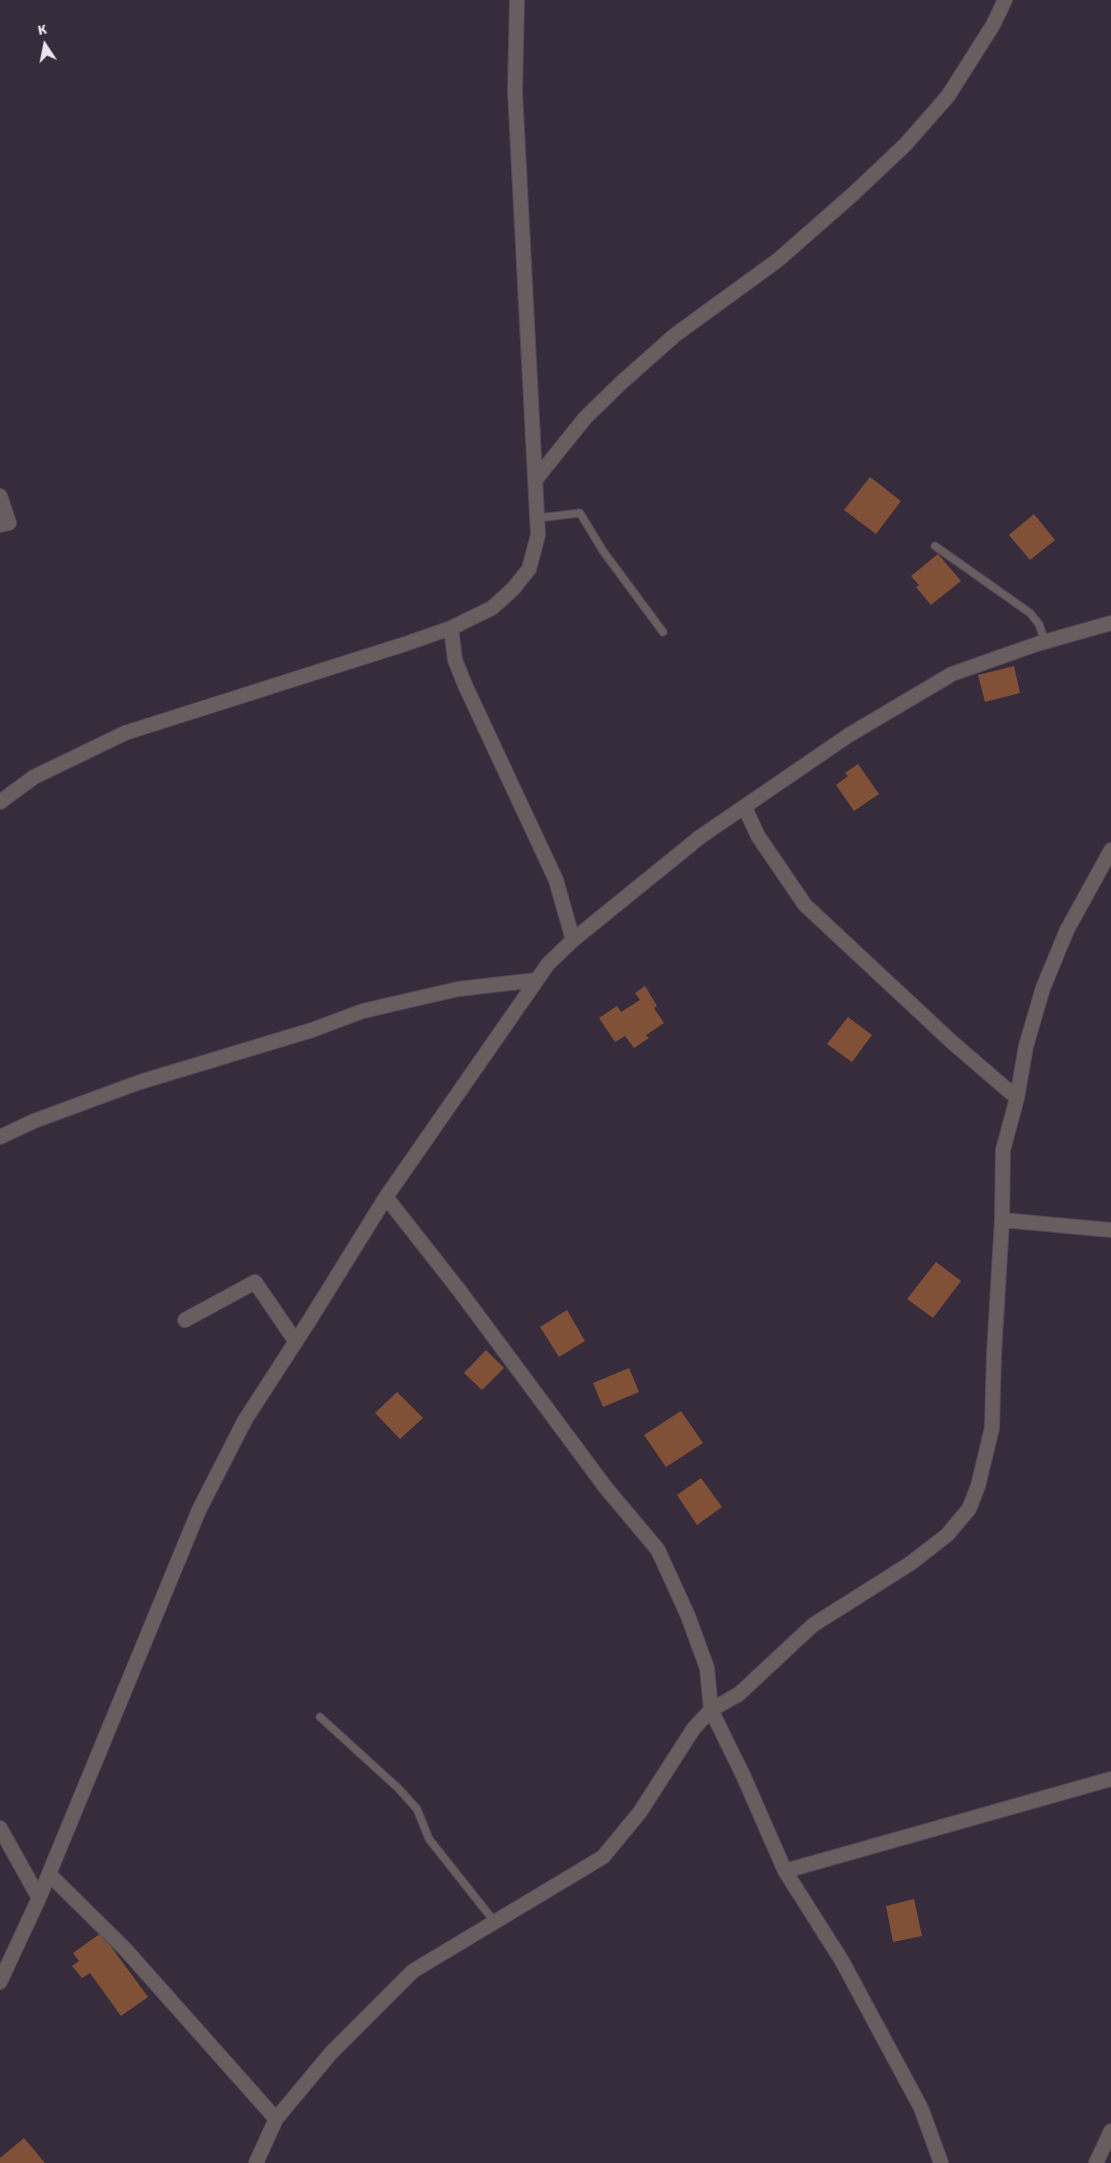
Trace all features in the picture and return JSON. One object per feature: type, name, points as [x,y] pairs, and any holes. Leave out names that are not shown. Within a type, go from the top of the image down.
[{"type":"street","points":[[0,802],[34,777],[125,734],[451,628],[492,608],[513,589],[529,569],[538,534],[538,518],[522,254],[515,91],[518,0]]},
{"type":"street","points":[[536,479],[586,418],[622,382],[675,335],[778,260],[905,145],[948,96],[992,25],[1005,0]]},
{"type":"street","points":[[0,496],[9,523],[0,526]]},
{"type":"street","points":[[0,1982],[39,1898],[198,1510],[246,1420],[386,1197],[548,964],[573,940],[700,837],[849,735],[952,674],[1045,642],[1111,623]]},
{"type":"street","points":[[451,628],[455,660],[556,880],[573,940]]},
{"type":"street","points":[[745,808],[758,836],[805,905],[953,1043],[1017,1098]]},
{"type":"street","points":[[256,2163],[276,2119],[331,2052],[414,1971],[603,1857],[640,1812],[694,1728],[711,1710],[740,1694],[813,1625],[910,1563],[947,1535],[969,1509],[978,1486],[992,1428],[994,1354],[1002,1220],[1003,1150],[1017,1098],[1026,1046],[1043,988],[1067,930],[1111,850]]},
{"type":"street","points":[[0,1137],[34,1121],[140,1082],[312,1030],[362,1010],[458,989],[536,980]]},
{"type":"street","points":[[386,1197],[464,1297],[606,1488],[658,1550],[688,1616],[707,1668],[711,1710],[743,1775],[786,1871],[842,1961],[921,2108],[940,2163]]},
{"type":"street","points":[[1002,1220],[1111,1230]]},
{"type":"street","points":[[185,1320],[256,1282],[296,1342]]},
{"type":"street","points":[[786,1871],[1111,1779]]},
{"type":"street","points":[[0,1828],[39,1898]]},
{"type":"street","points":[[49,1874],[125,1949],[276,2119]]},
{"type":"street","points":[[1096,2163],[1111,2131]]},
{"type":"lane","points":[[538,518],[580,513],[602,551],[663,632]]},
{"type":"lane","points":[[936,546],[1036,618],[1045,642]]},
{"type":"lane","points":[[320,1717],[398,1788],[416,1809],[429,1839],[494,1921]]},
{"type":"building","points":[[870,477],[901,501],[876,534],[844,510]]},
{"type":"building","points":[[1034,514],[1055,540],[1030,560],[1009,535]]},
{"type":"building","points":[[938,554],[961,581],[931,605],[916,587],[919,585],[911,576]]},
{"type":"building","points":[[1014,666],[1020,693],[985,702],[978,675]]},
{"type":"building","points":[[858,764],[879,794],[854,811],[836,785],[848,776],[845,773]]},
{"type":"building","points":[[645,986],[657,1006],[654,1008],[664,1023],[646,1035],[649,1038],[634,1048],[625,1036],[615,1042],[599,1018],[617,1006],[621,1012],[640,1000],[635,993]]},
{"type":"building","points":[[848,1017],[872,1035],[852,1062],[827,1044]]},
{"type":"building","points":[[936,1262],[961,1281],[933,1318],[907,1299]]},
{"type":"building","points":[[567,1310],[585,1341],[559,1357],[540,1327]]},
{"type":"building","points":[[486,1350],[504,1368],[482,1390],[464,1373]]},
{"type":"building","points":[[629,1368],[639,1392],[603,1407],[593,1383]]},
{"type":"building","points":[[397,1392],[423,1418],[400,1439],[375,1413]]},
{"type":"building","points":[[681,1411],[703,1443],[666,1467],[644,1435]]},
{"type":"building","points":[[701,1478],[722,1507],[697,1525],[677,1495]]},
{"type":"building","points":[[914,1899],[922,1936],[893,1942],[886,1906]]},
{"type":"building","points":[[101,1933],[148,1997],[121,2016],[90,1973],[82,1978],[72,1966],[79,1961],[73,1953]]},
{"type":"building","points":[[24,2138],[45,2163],[0,2163],[0,2158]]}]
